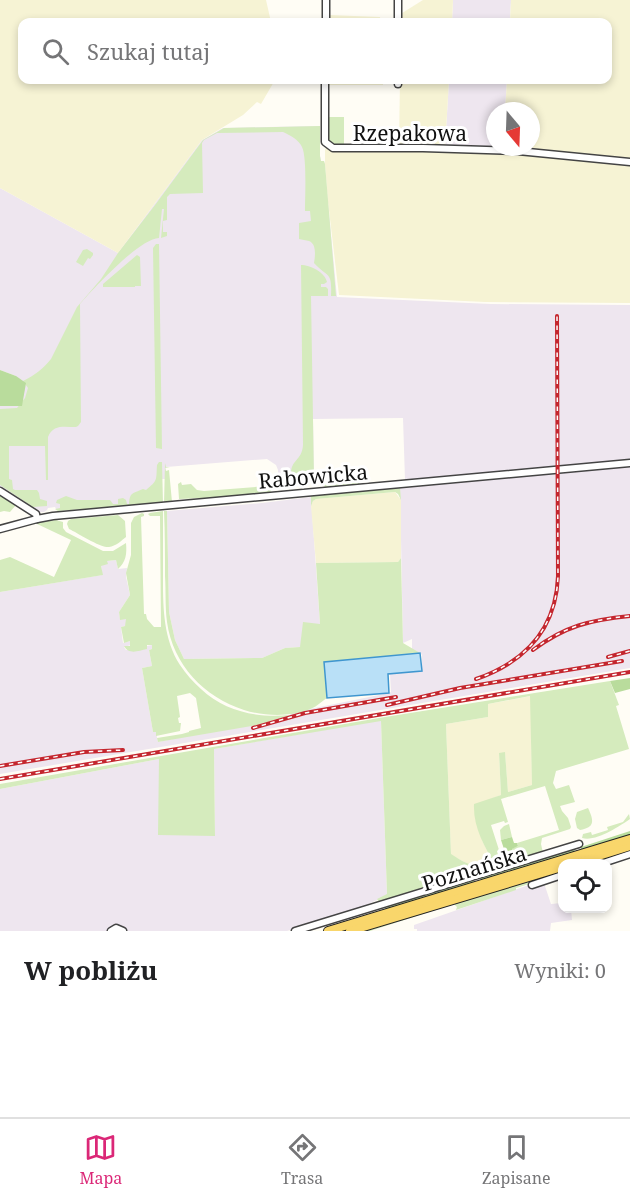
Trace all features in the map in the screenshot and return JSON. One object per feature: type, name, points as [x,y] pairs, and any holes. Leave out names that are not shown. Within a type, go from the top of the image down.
[{"type":"main road","name":"Poznańska","points":[[585,859],[629,841]]},
{"type":"main road","name":"Poznańska","points":[[328,931],[629,841]]},
{"type":"main road","name":"Poznańska","points":[[350,931],[558,868]]},
{"type":"street","points":[[326,0],[326,18]]},
{"type":"street","points":[[398,0],[398,18]]},
{"type":"street","name":"Rzepakowa","points":[[325,84],[325,142],[333,148],[519,151],[630,162]]},
{"type":"street","name":"Rabowicka","points":[[0,529],[53,516],[630,464]]},
{"type":"street","points":[[0,491],[36,514],[37,519]]},
{"type":"street","points":[[295,931],[579,844]]},
{"type":"street","points":[[612,860],[630,854]]},
{"type":"street","points":[[532,885],[558,876]]},
{"type":"street","points":[[111,931],[116,928],[123,931]]},
{"type":"shaded area","points":[[0,0],[266,0],[270,18],[18,18],[18,84],[273,84],[261,104],[257,102],[243,115],[202,140],[118,253],[0,188]]},
{"type":"shaded area","points":[[423,0],[453,0],[452,18],[399,18],[399,15]]},
{"type":"shaded area","points":[[453,0],[511,0],[510,18],[452,18]]},
{"type":"shaded area","points":[[511,0],[630,0],[630,160],[540,152],[540,102],[506,102],[507,84],[612,84],[612,18],[510,18]]},
{"type":"shaded area","points":[[329,15],[380,18],[329,18]]},
{"type":"shaded area","points":[[327,84],[383,84],[383,85]]},
{"type":"shaded area","points":[[400,84],[449,84],[445,147],[399,146]]},
{"type":"shaded area","points":[[449,84],[507,84],[506,102],[486,102],[486,148],[445,147]]},
{"type":"shaded area","points":[[320,126],[320,156],[321,161],[324,161],[337,297],[491,304],[630,305],[630,459],[558,468],[406,481],[403,418],[313,419],[314,480],[278,480],[276,465],[267,459],[166,467],[165,479],[161,479],[160,503],[56,509],[55,507],[48,508],[44,512],[40,512],[0,489],[0,400],[16,376],[0,370],[0,188],[118,253],[202,140],[223,128]]},
{"type":"shaded area","points":[[326,147],[486,151],[486,156],[540,154],[630,163],[630,303],[485,302],[339,295],[328,202]]},
{"type":"shaded area","points":[[630,467],[630,668],[0,774],[0,592],[102,575],[101,565],[107,561],[116,560],[118,569],[127,568],[126,577],[130,595],[119,612],[120,619],[126,618],[127,622],[121,627],[123,643],[130,641],[131,645],[124,647],[126,650],[152,645],[152,649],[149,650],[152,666],[142,668],[153,732],[156,732],[158,742],[389,693],[391,692],[390,674],[422,671],[422,655],[420,652],[412,652],[412,639],[403,643],[400,487]]},
{"type":"shaded area","points":[[395,492],[401,500],[401,558],[398,562],[316,563],[311,506],[313,501]]},
{"type":"shaded area","points":[[311,497],[320,624],[300,647],[285,648],[262,658],[184,659],[175,640],[169,612],[167,511]]},
{"type":"shaded area","points":[[531,696],[532,785],[508,792],[505,753],[499,753],[501,795],[491,799],[482,840],[495,866],[482,868],[468,864],[451,855],[446,724],[488,717],[488,704]]},
{"type":"shaded area","points":[[381,720],[387,895],[356,910],[287,931],[125,931],[118,926],[108,931],[0,931],[0,789],[159,759],[215,836],[214,749]]},
{"type":"shaded area","points":[[543,880],[551,904],[558,903],[558,913],[571,913],[572,920],[551,923],[550,931],[417,931],[414,925]]},
{"type":"green space","points":[[326,117],[344,117],[344,147],[334,147],[327,139]]},
{"type":"green space","points":[[320,126],[320,156],[321,161],[325,164],[336,296],[331,296],[331,283],[328,276],[314,263],[315,251],[312,243],[299,239],[299,223],[311,221],[310,211],[305,211],[305,159],[299,142],[283,132],[217,133],[204,140],[202,143],[203,193],[170,194],[167,197],[167,220],[163,221],[163,232],[167,232],[167,236],[161,238],[164,209],[162,209],[159,238],[150,240],[129,255],[80,304],[81,422],[76,427],[59,427],[50,433],[48,437],[48,480],[46,480],[45,446],[9,446],[9,479],[12,480],[13,489],[37,490],[40,499],[47,501],[47,506],[33,507],[0,485],[0,409],[17,408],[25,398],[28,388],[23,381],[38,372],[51,359],[77,307],[101,279],[203,140],[224,128]]},
{"type":"green space","points":[[159,244],[162,449],[156,448],[153,248]]},
{"type":"green space","points":[[87,249],[93,255],[83,266],[76,262],[83,250]]},
{"type":"green space","points":[[137,255],[140,257],[141,286],[103,287],[103,284]]},
{"type":"green space","points":[[301,265],[309,266],[320,272],[327,282],[321,284],[321,287],[328,289],[328,296],[311,296],[314,480],[291,480],[291,475],[294,475],[294,478],[300,477],[300,474],[291,474],[291,469],[301,454],[303,445]]},
{"type":"green space","points":[[0,370],[26,383],[22,406],[0,406]]},
{"type":"green space","points":[[159,462],[162,462],[163,504],[93,510],[58,511],[55,509],[60,508],[60,504],[56,503],[57,500],[66,496],[77,500],[110,500],[113,504],[118,504],[118,499],[123,498],[129,504],[132,494],[146,490],[154,482]]},
{"type":"green space","points":[[165,463],[166,467],[170,467],[165,468],[166,471],[169,470],[172,502],[164,504]]},
{"type":"green space","points":[[358,479],[362,481],[358,485],[325,487],[322,484],[323,482]]},
{"type":"green space","points":[[181,482],[182,485],[191,484],[197,490],[204,491],[268,486],[269,483],[271,491],[269,494],[219,499],[179,499],[178,484]]},
{"type":"green space","points":[[400,487],[401,500],[395,492],[316,499],[311,506],[311,495]]},
{"type":"green space","points":[[0,493],[16,505],[10,512],[0,512]]},
{"type":"green space","points":[[163,511],[165,619],[170,643],[180,665],[210,697],[231,708],[254,714],[290,715],[258,725],[158,742],[157,738],[201,728],[196,698],[190,693],[177,696],[180,731],[156,736],[156,732],[153,732],[142,668],[152,666],[149,650],[152,649],[152,645],[147,645],[147,649],[134,652],[128,651],[124,646],[130,646],[130,641],[124,643],[121,627],[125,626],[126,619],[120,620],[119,612],[130,595],[126,573],[131,555],[131,523],[134,517],[142,513],[144,514],[141,517],[144,614],[154,627],[161,627],[160,516],[148,514]]},
{"type":"green space","points":[[164,511],[167,511],[169,612],[175,640],[184,659],[262,658],[285,648],[300,647],[303,622],[320,624],[316,563],[398,562],[401,558],[403,643],[420,653],[325,662],[327,698],[313,708],[301,712],[284,715],[259,714],[216,697],[204,688],[183,665],[170,638],[166,611]]},
{"type":"green space","points":[[118,515],[125,521],[126,537],[109,547],[95,543],[69,529],[67,524],[71,519]]},
{"type":"green space","points":[[56,520],[63,522],[66,532],[103,551],[113,551],[126,543],[123,564],[118,569],[116,560],[107,561],[108,564],[101,566],[103,575],[0,592],[0,560],[10,557],[54,577],[71,540],[35,523]]},
{"type":"green space","points":[[630,678],[630,689],[615,693],[610,681]]},
{"type":"green space","points":[[610,681],[619,705],[616,706],[629,749],[556,771],[553,783],[556,789],[569,785],[575,802],[560,806],[571,827],[542,838],[543,853],[508,862],[513,859],[511,849],[518,846],[517,843],[559,830],[545,786],[501,799],[508,822],[491,825],[503,866],[380,903],[377,899],[387,894],[381,721],[214,749],[215,836],[158,835],[159,759],[0,789],[0,784],[379,718]],"holes":[[[530,696],[532,785],[508,792],[505,752],[499,753],[501,795],[474,804],[477,828],[495,865],[477,867],[451,854],[446,724],[488,717],[488,704]]]},
{"type":"green space","points":[[588,808],[592,823],[580,830],[577,828],[575,819],[577,812]]},
{"type":"green space","points":[[629,814],[630,819],[607,833],[594,838],[582,838],[583,834],[591,832],[592,835],[608,830],[607,827],[623,822]]},
{"type":"green space","points":[[509,824],[512,837],[501,840],[500,830]]},
{"type":"green space","points":[[630,831],[630,835],[581,850],[581,847]]},
{"type":"green space","points":[[512,837],[518,846],[512,849],[513,860],[508,861],[501,840]]},
{"type":"green space","points":[[577,847],[573,853],[485,879],[474,879]]},
{"type":"green space","points":[[558,870],[558,875],[456,910],[457,907],[454,904],[365,931],[438,907]]},
{"type":"green space","points":[[468,880],[477,882],[378,913],[394,903]]},
{"type":"water","points":[[420,653],[422,671],[388,674],[389,693],[327,698],[324,662]]},
{"type":"railway","points":[[476,679],[509,663],[535,641],[551,612],[556,595],[558,576],[557,316]]},
{"type":"railway","points":[[533,650],[556,635],[578,625],[630,616]]},
{"type":"railway","points":[[608,657],[630,651]]},
{"type":"railway","points":[[387,705],[460,688],[622,661]]},
{"type":"railway","points":[[0,779],[630,672]]},
{"type":"railway","points":[[253,728],[305,713],[396,697]]},
{"type":"railway","points":[[0,766],[84,752],[123,750]]}]
